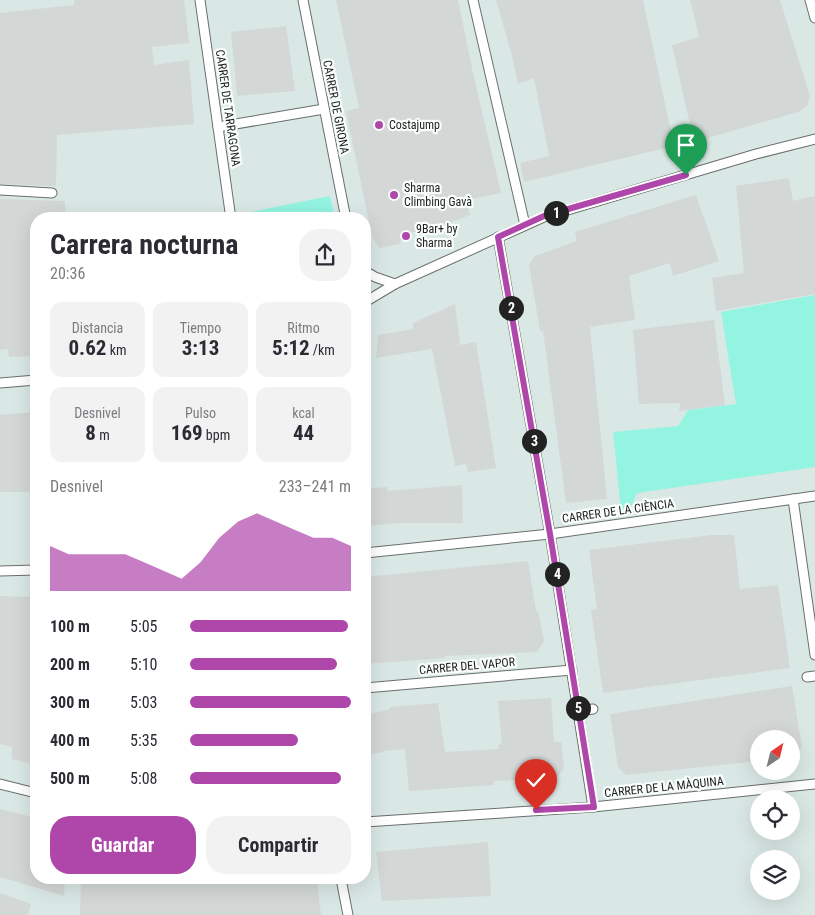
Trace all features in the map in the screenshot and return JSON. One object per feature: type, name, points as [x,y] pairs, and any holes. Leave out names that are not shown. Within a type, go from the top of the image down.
[{"type":"street","name":"CARRER DE TARRAGONA","points":[[200,0],[230,212]]},
{"type":"street","name":"CARRER DE GIRONA","points":[[303,0],[345,212]]},
{"type":"street","points":[[473,0],[524,225]]},
{"type":"street","points":[[810,0],[815,18]]},
{"type":"street","points":[[218,127],[324,110]]},
{"type":"street","points":[[371,298],[395,284],[544,216],[814,138]]},
{"type":"street","points":[[0,190],[52,193]]},
{"type":"street","points":[[498,237],[550,534],[594,807]]},
{"type":"street","points":[[371,275],[395,284]]},
{"type":"street","points":[[0,383],[30,380]]},
{"type":"street","name":"CARRER DE LA CIÈNCIA","points":[[371,552],[550,534],[815,496]]},
{"type":"street","points":[[793,499],[815,655]]},
{"type":"street","points":[[0,571],[30,570]]},
{"type":"street","name":"CARRER DEL VAPOR","points":[[371,687],[572,670]]},
{"type":"street","points":[[578,712],[593,709]]},
{"type":"street","points":[[0,784],[30,792]]},
{"type":"street","name":"CARRER DE LA MÀQUINA","points":[[371,822],[594,807],[815,784]]},
{"type":"street","points":[[342,884],[348,915]]},
{"type":"shaded area","points":[[0,0],[815,0],[815,915],[0,915]]},
{"type":"green space","points":[[330,196],[333,212],[251,212]]},
{"type":"green space","points":[[815,295],[815,467],[637,493],[629,511],[621,510],[613,432],[678,426],[688,410],[736,404],[721,312]]},
{"type":"building","points":[[74,0],[184,0],[189,43],[152,47],[154,65],[189,60],[194,124],[57,135],[56,186],[0,184],[0,13],[74,5]]},
{"type":"building","points":[[336,0],[458,0],[501,193],[466,200],[470,215],[432,229],[409,233],[410,239],[400,241],[401,244],[379,248],[372,236],[371,212],[367,212],[346,111],[359,108]]},
{"type":"building","points":[[496,0],[643,0],[674,146],[524,182],[520,163],[549,156],[534,78],[518,84]]},
{"type":"building","points":[[690,0],[780,0],[810,96],[807,106],[798,112],[694,142],[672,45],[699,37]]},
{"type":"building","points":[[286,26],[295,91],[237,96],[231,32]]},
{"type":"building","points":[[789,178],[793,201],[815,196],[815,294],[716,311],[712,278],[744,273],[736,186]]},
{"type":"building","points":[[696,195],[719,261],[673,276],[670,263],[629,276],[635,320],[590,327],[607,499],[566,503],[543,331],[540,331],[529,265],[535,256],[577,241],[575,232]]},
{"type":"building","points":[[0,199],[65,201],[66,212],[30,212],[30,356],[9,357],[8,349],[0,350]]},
{"type":"building","points":[[455,304],[460,345],[476,342],[496,468],[468,472],[466,464],[455,466],[432,349],[376,358],[378,335],[413,329],[413,323]]},
{"type":"building","points":[[714,320],[725,405],[679,411],[680,403],[639,404],[633,330]]},
{"type":"building","points":[[30,412],[30,492],[0,492],[0,415]]},
{"type":"building","points":[[462,485],[463,523],[398,523],[371,526],[371,488],[387,487],[388,491]]},
{"type":"building","points":[[712,535],[734,535],[740,589],[778,585],[790,668],[603,693],[591,610],[597,609],[589,550]]},
{"type":"building","points":[[528,561],[536,611],[538,611],[544,641],[537,652],[445,656],[445,658],[371,664],[371,576]]},
{"type":"building","points":[[0,596],[30,597],[30,764],[12,759],[12,747],[0,744]]},
{"type":"building","points":[[792,686],[799,730],[750,730],[750,762],[626,775],[618,767],[610,714]]},
{"type":"building","points":[[551,698],[554,742],[561,742],[564,768],[557,778],[494,781],[494,785],[409,791],[405,749],[371,754],[371,714],[390,709],[390,707],[438,703],[445,752],[499,749],[498,745],[502,744],[498,701]]},
{"type":"building","points":[[0,809],[30,816],[30,884],[65,884],[64,896],[0,877]]},
{"type":"building","points":[[488,842],[491,896],[382,901],[376,852]]},
{"type":"building","points":[[81,884],[318,884],[321,915],[80,915]]},
{"type":"building","points":[[0,893],[31,904],[28,915],[0,915]]},
{"type":"place","name":"Costajump","points":[[379,125]]},
{"type":"place","name":"Sharma Climbing Gavà","points":[[394,195]]},
{"type":"place","name":"9Bar+ by Sharma","points":[[406,236]]},
{"type":"route","points":[[536,810],[594,807],[550,534],[498,237],[544,216],[686,175]]}]
